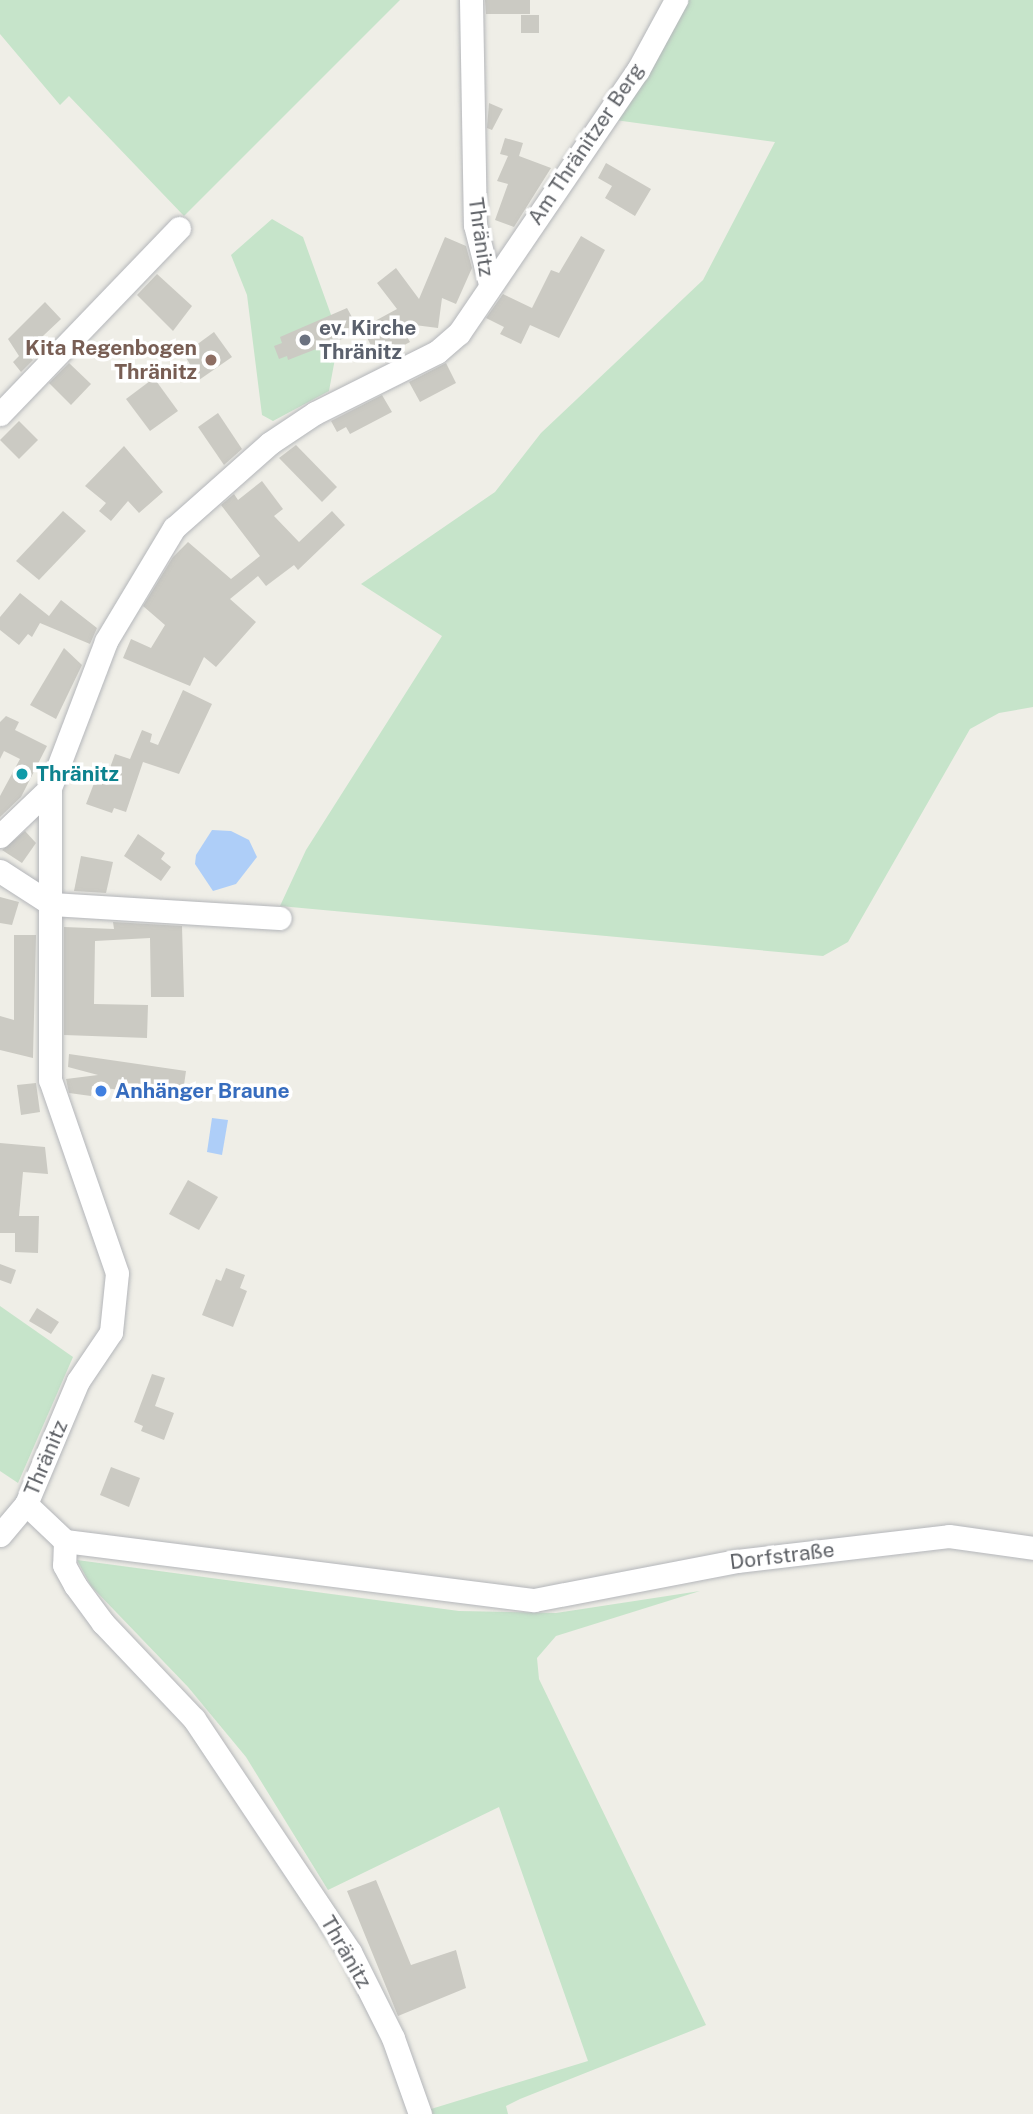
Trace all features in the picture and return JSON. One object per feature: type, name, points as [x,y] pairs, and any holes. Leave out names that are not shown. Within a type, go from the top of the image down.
[{"type":"street","name":"Thränitz","points":[[420,2114],[393,2038],[350,1952],[194,1719],[103,1623],[64,1565],[65,1541],[26,1504],[78,1381],[111,1332],[117,1273],[50,1080],[50,788],[106,641],[174,528],[270,443],[315,413],[437,352],[459,333],[490,284],[475,225],[471,0]]},
{"type":"street","name":"Am Thränitzer Berg","points":[[490,284],[638,70],[676,0]]},
{"type":"street","points":[[0,414],[179,228]]},
{"type":"street","name":"Thränitz","points":[[0,836],[50,788]]},
{"type":"street","points":[[0,871],[51,904],[280,918]]},
{"type":"street","points":[[0,1535],[26,1504]]},
{"type":"street","name":"Dorfstraße","points":[[65,1541],[534,1601],[737,1561],[950,1536],[1033,1548]]},
{"type":"green space","points":[[0,0],[400,0],[184,216],[69,96],[60,105],[0,34]]},
{"type":"green space","points":[[685,0],[1033,0],[1033,707],[999,713],[970,729],[848,942],[823,956],[280,906],[306,850],[442,636],[361,584],[495,492],[541,433],[703,280],[775,142],[615,120],[660,53]]},
{"type":"green space","points":[[272,219],[303,237],[339,337],[329,391],[273,421],[262,415],[247,295],[231,255]]},
{"type":"green space","points":[[0,1306],[73,1357],[18,1483],[0,1471]]},
{"type":"green space","points":[[77,1560],[459,1611],[556,1613],[700,1591],[556,1636],[537,1658],[539,1679],[706,2025],[520,2099],[506,2106],[508,2114],[433,2114],[431,2109],[588,2061],[499,1807],[328,1890],[246,1757],[188,1687],[91,1586]]},
{"type":"water","points":[[212,830],[231,831],[249,840],[257,857],[236,884],[213,891],[195,864],[196,855]]},
{"type":"water","points":[[212,1118],[228,1120],[222,1155],[207,1152]]},
{"type":"building","points":[[485,0],[530,0],[530,14],[486,14]]},
{"type":"building","points":[[521,15],[539,15],[539,33],[521,33]]},
{"type":"building","points":[[489,103],[503,109],[492,130],[487,128]]},
{"type":"building","points":[[505,138],[523,143],[519,156],[551,168],[514,227],[495,220],[508,184],[497,181],[508,156],[500,154]]},
{"type":"building","points":[[606,163],[651,189],[635,216],[605,198],[612,186],[598,178]]},
{"type":"building","points":[[581,236],[605,250],[559,338],[530,325],[521,344],[500,334],[504,327],[486,318],[503,294],[532,308],[551,270],[559,273]]},
{"type":"building","points":[[445,237],[466,246],[472,268],[456,304],[442,298],[438,328],[399,323],[410,342],[378,359],[362,328],[397,309],[377,283],[396,268],[419,299]]},
{"type":"building","points":[[157,274],[192,306],[173,331],[137,295]]},
{"type":"building","points":[[45,302],[61,319],[26,352],[33,360],[21,372],[13,362],[19,356],[8,339]]},
{"type":"building","points":[[347,308],[360,332],[288,360],[287,356],[279,359],[274,346],[282,343],[280,337]]},
{"type":"building","points":[[214,332],[232,357],[199,380],[184,354]]},
{"type":"building","points":[[69,363],[91,384],[71,405],[49,383]]},
{"type":"building","points":[[446,363],[456,383],[420,402],[409,382]]},
{"type":"building","points":[[154,378],[178,411],[150,431],[126,399]]},
{"type":"building","points":[[382,395],[392,412],[350,434],[346,427],[337,432],[331,421]]},
{"type":"building","points":[[218,413],[242,449],[224,465],[198,427]]},
{"type":"building","points":[[19,421],[38,440],[19,459],[0,440]]},
{"type":"building","points":[[296,445],[337,487],[322,502],[279,458]]},
{"type":"building","points":[[124,446],[163,492],[139,513],[128,501],[111,521],[99,511],[106,503],[85,486]]},
{"type":"building","points":[[262,481],[283,509],[274,516],[299,542],[332,511],[345,525],[298,570],[294,565],[266,586],[258,576],[230,599],[256,622],[216,667],[204,657],[190,686],[123,658],[131,639],[151,648],[165,625],[143,606],[173,557],[188,542],[231,579],[260,556],[221,505],[234,494],[238,500]]},
{"type":"building","points":[[63,511],[86,531],[39,580],[16,561]]},
{"type":"building","points":[[20,593],[49,616],[61,600],[97,628],[90,644],[40,623],[32,637],[28,634],[19,645],[0,630],[0,617]]},
{"type":"building","points":[[64,648],[82,665],[56,719],[30,705]]},
{"type":"building","points":[[183,690],[212,704],[179,774],[143,762],[126,812],[114,808],[112,813],[86,804],[98,773],[107,776],[115,754],[130,759],[142,730],[152,734],[150,742],[158,745]]},
{"type":"building","name":"Thränitz","points":[[6,716],[19,722],[15,730],[47,746],[21,797],[0,817],[0,796],[20,759],[4,751],[0,759],[0,722]]},
{"type":"building","points":[[25,831],[36,843],[22,863],[2,850]]},
{"type":"building","points":[[138,834],[165,853],[161,859],[171,867],[161,881],[124,856]]},
{"type":"building","points":[[81,856],[113,862],[106,893],[74,891]]},
{"type":"building","points":[[0,897],[19,902],[12,925],[0,923]]},
{"type":"building","points":[[113,922],[182,926],[184,997],[151,997],[150,938],[95,941],[94,1004],[148,1005],[147,1038],[64,1035],[64,927],[114,929]]},
{"type":"building","points":[[14,935],[36,935],[33,1058],[0,1050],[0,1016],[14,1020]]},
{"type":"building","points":[[69,1054],[186,1071],[182,1099],[92,1086],[91,1096],[69,1093],[66,1079],[98,1075],[68,1067]]},
{"type":"building","points":[[36,1083],[40,1112],[21,1115],[17,1085]]},
{"type":"building","points":[[0,1143],[45,1147],[48,1174],[23,1172],[19,1216],[39,1216],[38,1253],[15,1252],[15,1233],[0,1233]]},
{"type":"building","points":[[188,1180],[218,1197],[199,1230],[169,1214]]},
{"type":"building","points":[[0,1264],[16,1270],[11,1284],[0,1280]]},
{"type":"building","points":[[226,1268],[245,1275],[240,1288],[247,1291],[233,1327],[202,1315],[216,1279],[221,1281]]},
{"type":"building","points":[[37,1308],[59,1322],[51,1334],[29,1321]]},
{"type":"building","points":[[152,1374],[165,1378],[155,1406],[174,1413],[164,1440],[141,1431],[143,1426],[134,1422]]},
{"type":"building","points":[[111,1467],[140,1478],[129,1507],[100,1495]]},
{"type":"building","points":[[376,1880],[411,1965],[456,1950],[466,1988],[398,2016],[347,1891]]},
{"type":"place","name":"ev. Kirche Thränitz","points":[[305,340]]},
{"type":"place","name":"Kita Regenbogen Thränitz","points":[[211,360]]},
{"type":"place","name":"Thränitz","points":[[22,774]]},
{"type":"place","name":"Anhänger Braune","points":[[101,1091]]}]
